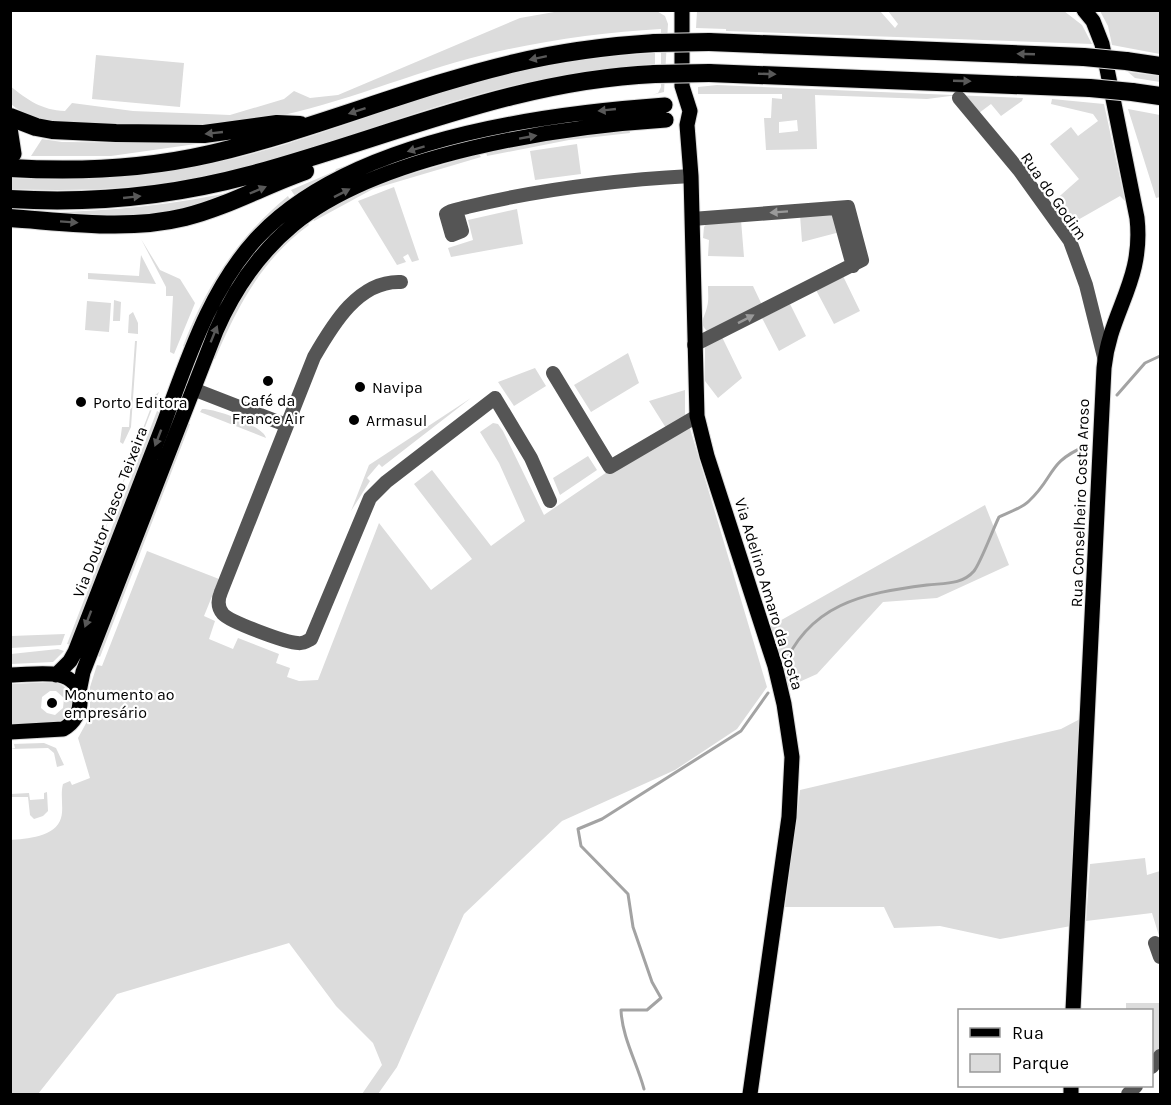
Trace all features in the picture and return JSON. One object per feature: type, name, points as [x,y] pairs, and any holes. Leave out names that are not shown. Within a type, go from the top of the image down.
[{"type":"highway","points":[[12,161],[88,170],[169,162],[240,147],[514,63],[596,48],[655,43],[709,42],[1084,57],[1161,66]]},
{"type":"highway","points":[[10,199],[92,200],[185,189],[260,172],[512,94],[578,81],[655,74],[709,73],[1090,88],[1161,96]]},
{"type":"highway","points":[[10,117],[52,130],[116,133],[204,134],[277,124],[314,125]]},
{"type":"highway","points":[[10,218],[120,225],[155,223],[185,217],[315,168],[373,137]]},
{"type":"main road","name":"Via Adelino Amaro da Costa","points":[[682,10],[682,86],[690,111],[672,114],[688,140],[691,176],[697,416],[704,449],[775,666],[784,704],[792,757],[789,817],[750,1095]]},
{"type":"main road","name":"Rua Conselheiro Costa Aroso","points":[[1073,1009],[1105,361],[1115,325],[1134,276],[1139,240],[1137,218],[1102,44],[1093,21],[1084,10]]},
{"type":"main road","points":[[672,114],[682,86]]},
{"type":"main road","name":"Via Doutor Vasco Teixeira","points":[[10,732],[56,731],[70,726],[79,714],[79,692],[83,672],[186,386],[206,315],[236,263],[256,239],[285,211],[331,181],[394,155],[478,132],[565,115],[672,114]]},
{"type":"main road","points":[[10,128],[12,161]]},
{"type":"main road","name":"Via Doutor Vasco Teixeira","points":[[56,675],[73,657],[186,386]]},
{"type":"main road","points":[[10,675],[56,675],[67,678],[79,692]]},
{"type":"street","name":"Rua do Godim","points":[[959,98],[1019,170],[1070,241],[1086,285],[1105,361]]},
{"type":"street","points":[[456,210],[536,193],[623,181],[691,176]]},
{"type":"street","points":[[692,219],[837,208],[853,266],[694,345]]},
{"type":"street","points":[[401,282],[378,284],[344,312],[314,357],[218,601],[220,609],[227,617],[291,642],[303,643],[315,634],[363,511],[375,492],[495,398],[531,458],[550,501]]},
{"type":"street","points":[[553,373],[610,467],[697,416]]},
{"type":"street","points":[[186,386],[286,425]]},
{"type":"street","points":[[1155,943],[1161,957]]},
{"type":"green space","points":[[655,10],[665,16],[668,24],[664,92],[652,95],[658,93],[661,87],[661,29],[617,32],[527,45],[456,62],[323,105],[248,121],[162,126],[63,122],[30,116],[11,104],[10,86],[35,103],[56,110],[65,111],[72,103],[133,111],[230,115],[284,99],[294,91],[310,98],[338,95],[520,18],[560,11]]},
{"type":"green space","points":[[697,11],[880,11],[895,28],[898,24],[888,11],[1064,11],[1082,25],[1092,44],[726,31],[726,29],[696,28]]},
{"type":"green space","points":[[1100,11],[1160,11],[1160,54],[1112,45],[1108,26]]},
{"type":"green space","points":[[655,53],[655,64],[567,75],[502,88],[315,147],[214,174],[164,183],[113,188],[11,189],[11,178],[95,178],[150,174],[205,165],[264,151],[452,89],[505,75],[590,59]]},
{"type":"green space","points":[[96,55],[184,63],[180,107],[92,99]]},
{"type":"green space","points":[[1128,72],[1160,76],[1160,82],[1135,78]]},
{"type":"green space","points":[[717,85],[957,95],[927,99],[815,95],[817,149],[766,150],[764,118],[771,118],[772,98],[782,99],[782,94],[698,94],[698,87]],"holes":[[[797,120],[798,131],[779,133],[779,122]]]},
{"type":"green space","points":[[958,95],[1023,98],[1001,116],[991,104],[979,113]]},
{"type":"green space","points":[[1052,99],[1104,104],[1125,201],[1120,196],[1069,225],[1053,202],[1079,179],[1050,144],[1071,127],[1078,136],[1098,121],[1093,114],[1051,104]]},
{"type":"green space","points":[[1128,109],[1160,115],[1160,197],[1156,198]]},
{"type":"green space","points":[[629,129],[630,133],[569,140],[487,156],[486,152],[532,142]]},
{"type":"green space","points":[[42,139],[62,142],[203,143],[111,156],[31,156]]},
{"type":"green space","points":[[577,144],[581,174],[535,180],[530,151]]},
{"type":"green space","points":[[479,154],[481,157],[373,189],[314,221],[312,218],[370,186]]},
{"type":"green space","points":[[378,155],[329,175],[295,196],[291,190],[336,169]]},
{"type":"green space","points":[[394,187],[419,260],[412,262],[408,254],[403,257],[406,262],[397,265],[358,201]]},
{"type":"green space","points":[[242,190],[158,218],[32,212],[138,207]]},
{"type":"green space","points":[[288,196],[290,200],[262,224],[186,348],[183,346],[202,303],[225,264],[253,229]]},
{"type":"green space","points":[[517,209],[523,244],[451,257],[448,248],[473,240],[468,220]]},
{"type":"green space","points":[[832,214],[840,232],[802,242],[800,215]]},
{"type":"green space","points":[[741,220],[744,257],[708,256],[709,240],[703,238],[704,227],[707,223]]},
{"type":"green space","points":[[307,222],[309,225],[292,238],[264,269],[232,321],[215,359],[211,358],[234,307],[271,254]]},
{"type":"green space","points":[[141,239],[160,270],[180,279],[195,303],[174,354],[170,352],[173,296],[166,296],[166,287]]},
{"type":"green space","points":[[141,255],[156,284],[88,279],[88,273],[139,276]]},
{"type":"green space","points":[[843,276],[860,311],[834,324],[816,290]]},
{"type":"green space","points":[[708,286],[753,286],[762,305],[707,331],[703,323],[708,305]]},
{"type":"green space","points":[[114,300],[121,302],[120,321],[113,321]]},
{"type":"green space","points":[[87,301],[111,303],[109,332],[85,330]]},
{"type":"green space","points":[[790,304],[806,336],[779,351],[762,318]]},
{"type":"green space","points":[[133,312],[138,323],[138,334],[128,333],[129,315]]},
{"type":"green space","points":[[722,337],[742,378],[718,398],[705,381],[705,346]]},
{"type":"green space","points":[[135,341],[137,341],[131,427],[123,444],[120,442],[122,427],[129,427]]},
{"type":"green space","points":[[628,353],[639,383],[591,412],[574,385]]},
{"type":"green space","points":[[535,368],[546,386],[514,406],[498,382]]},
{"type":"green space","points":[[685,390],[685,415],[666,428],[649,401]]},
{"type":"green space","points":[[159,392],[89,571],[153,402],[150,399]]},
{"type":"green space","points":[[471,398],[382,467],[379,464],[367,478],[370,481],[351,511],[369,465]]},
{"type":"green space","points":[[202,409],[217,411],[248,423],[263,433],[266,438],[200,412]]},
{"type":"green space","points":[[157,411],[161,413],[71,645],[67,644]]},
{"type":"green space","points":[[187,423],[190,424],[100,657],[96,655]]},
{"type":"green space","points":[[493,423],[498,424],[503,431],[544,515],[607,472],[689,425],[767,687],[737,729],[675,770],[562,821],[464,914],[397,1067],[378,1094],[362,1094],[382,1065],[373,1043],[336,1006],[289,943],[117,994],[38,1094],[11,1094],[10,840],[40,836],[53,829],[61,818],[63,784],[70,781],[72,785],[90,778],[78,738],[90,716],[90,687],[97,665],[102,666],[147,551],[219,579],[204,616],[215,621],[209,639],[233,649],[238,638],[279,654],[276,663],[290,668],[287,677],[299,681],[318,680],[379,523],[431,590],[472,559],[414,484],[432,470],[491,546],[525,521],[499,463],[480,432]]},
{"type":"green space","points":[[588,456],[597,470],[560,495],[553,478]]},
{"type":"green space","points":[[985,505],[1009,565],[937,598],[883,602],[817,674],[788,687],[769,627]]},
{"type":"green space","points":[[65,634],[61,645],[11,648],[11,636]]},
{"type":"green space","points":[[58,649],[64,651],[53,662],[11,664],[11,654]]},
{"type":"green space","points":[[55,682],[62,685],[72,701],[69,713],[58,722],[11,724],[10,684]],"holes":[[[50,691],[56,691],[64,698],[63,708],[55,715],[41,708],[42,697]]]},
{"type":"green space","points":[[1080,719],[1071,926],[1000,939],[940,926],[894,928],[884,907],[785,907],[800,790],[1061,729]]},
{"type":"green space","points":[[44,743],[56,748],[64,765],[57,767],[54,753],[48,748],[11,749],[15,748],[14,744],[11,744]]},
{"type":"green space","points":[[47,792],[48,811],[43,816],[34,819],[30,815],[28,797],[11,797],[11,794],[29,793],[30,800],[44,799],[44,793]]},
{"type":"green space","points":[[1145,858],[1147,875],[1160,871],[1160,939],[1152,913],[1086,921],[1090,864]]},
{"type":"green space","points":[[1126,1003],[1160,1003],[1160,1052],[1153,1062],[1153,1009],[1126,1009]]},
{"type":"waterway","points":[[1117,395],[1145,363],[1160,356]]},
{"type":"waterway","points":[[782,670],[793,648],[807,630],[822,616],[840,606],[881,592],[952,582],[969,576],[980,560],[999,517],[1026,504],[1064,458],[1086,446]]},
{"type":"waterway","points":[[644,1089],[627,1040],[621,1010],[647,1010],[661,998],[652,982],[633,927],[628,894],[581,846],[578,829],[602,819],[741,731],[768,693]]},
{"type":"place","name":"Café da France Air","points":[[268,381]]},
{"type":"place","name":"Navipa","points":[[360,387]]},
{"type":"place","name":"Porto Editora","points":[[81,402]]},
{"type":"place","name":"Armasul","points":[[354,420]]},
{"type":"place","name":"Monumento ao empresário","points":[[52,703]]}]
